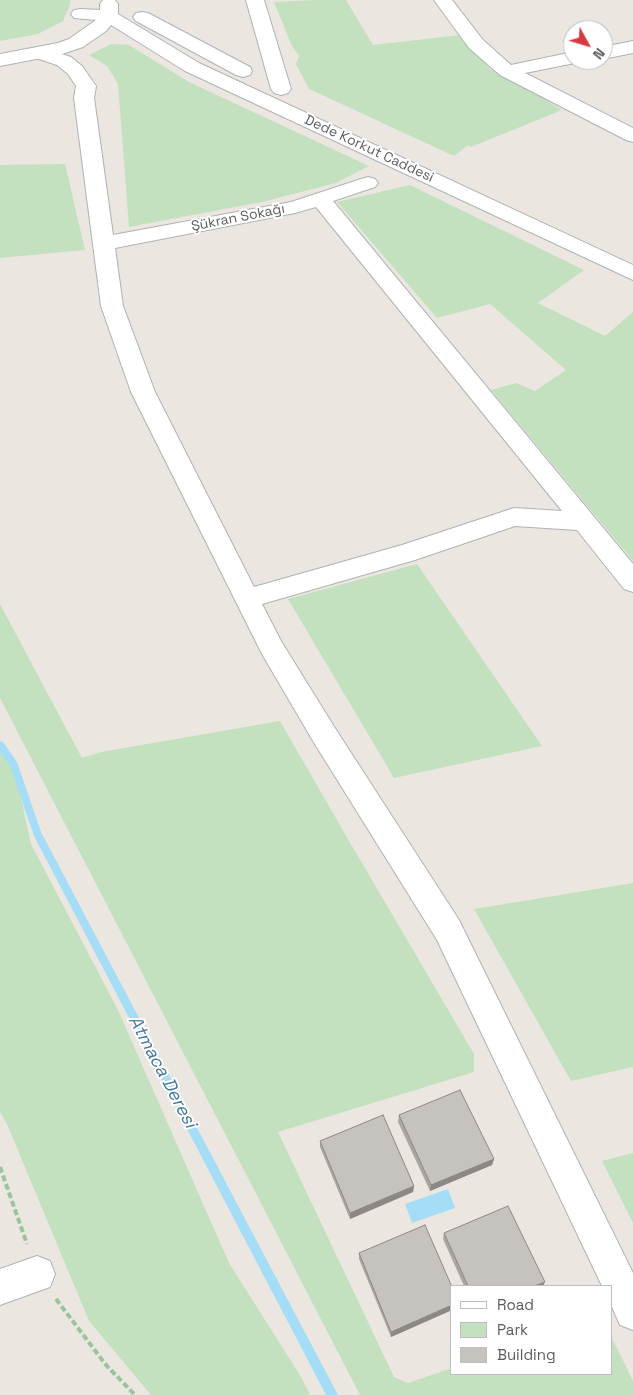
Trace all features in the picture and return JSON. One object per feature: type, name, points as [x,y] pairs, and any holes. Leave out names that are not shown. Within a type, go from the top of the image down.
[{"type":"street","points":[[130,0],[157,24]]},
{"type":"street","points":[[255,0],[281,89]]},
{"type":"street","points":[[443,0],[476,44],[506,71],[633,136]]},
{"type":"street","points":[[0,48],[34,42],[75,17],[109,9],[134,13],[157,24]]},
{"type":"street","points":[[0,60],[40,53],[76,43],[93,34],[109,9]]},
{"type":"street","name":"Dede Korkut Caddesi","points":[[109,9],[192,67],[633,273]]},
{"type":"street","name":"Dede Korkut Caddesi","points":[[157,24],[224,62],[633,254]]},
{"type":"street","points":[[613,50],[633,47]]},
{"type":"street","points":[[40,53],[64,61],[75,70],[86,86],[84,98],[112,306],[143,392],[271,647],[318,725],[448,930],[633,1312]]},
{"type":"street","points":[[506,71],[563,60]]},
{"type":"street","name":"Şükran Sokağı","points":[[105,243],[295,207],[368,183]]},
{"type":"street","points":[[320,199],[633,582]]},
{"type":"street","points":[[248,598],[406,554],[514,517],[584,521]]},
{"type":"street","points":[[0,1287],[37,1274]]},
{"type":"green space","points":[[0,0],[70,0],[70,5],[63,21],[38,34],[0,41]]},
{"type":"green space","points":[[346,0],[373,45],[460,35],[491,70],[498,71],[562,110],[471,147],[468,145],[454,156],[309,89],[296,64],[299,56],[292,46],[274,2]]},
{"type":"green space","points":[[111,44],[129,45],[189,82],[369,166],[336,183],[262,202],[129,227],[118,84],[107,66],[89,55]]},
{"type":"green space","points":[[65,164],[85,250],[0,258],[0,165]]},
{"type":"green space","points":[[410,185],[584,270],[538,303],[605,336],[633,312],[633,561],[491,390],[516,383],[535,391],[566,370],[490,304],[437,318],[337,202]]},
{"type":"green space","points":[[417,564],[542,746],[394,778],[288,599]]},
{"type":"green space","points":[[0,604],[82,758],[101,752],[280,721],[474,1054],[474,1072],[278,1132],[394,1377],[408,1383],[450,1369],[450,1375],[613,1375],[613,1340],[633,1381],[633,1395],[360,1395],[0,698]]},
{"type":"green space","points":[[0,746],[14,765],[31,844],[118,1010],[229,1263],[303,1380],[310,1395],[151,1395],[89,1321],[7,1124],[0,1112]]},
{"type":"green space","points":[[633,883],[633,1067],[571,1081],[474,909]]},
{"type":"green space","points":[[633,1153],[633,1223],[602,1161]]},
{"type":"water","points":[[448,1189],[455,1208],[412,1223],[405,1204]]},
{"type":"building","points":[[460,1090],[494,1159],[431,1185],[399,1115]]},
{"type":"building","points":[[383,1115],[414,1186],[350,1213],[320,1141]]},
{"type":"building","points":[[508,1206],[545,1282],[537,1285],[468,1285],[444,1233]]},
{"type":"building","points":[[425,1225],[451,1285],[450,1306],[391,1332],[359,1253]]},
{"type":"waterway","name":"Atmaca Deresi","points":[[0,745],[14,765],[37,833],[332,1395]]}]
